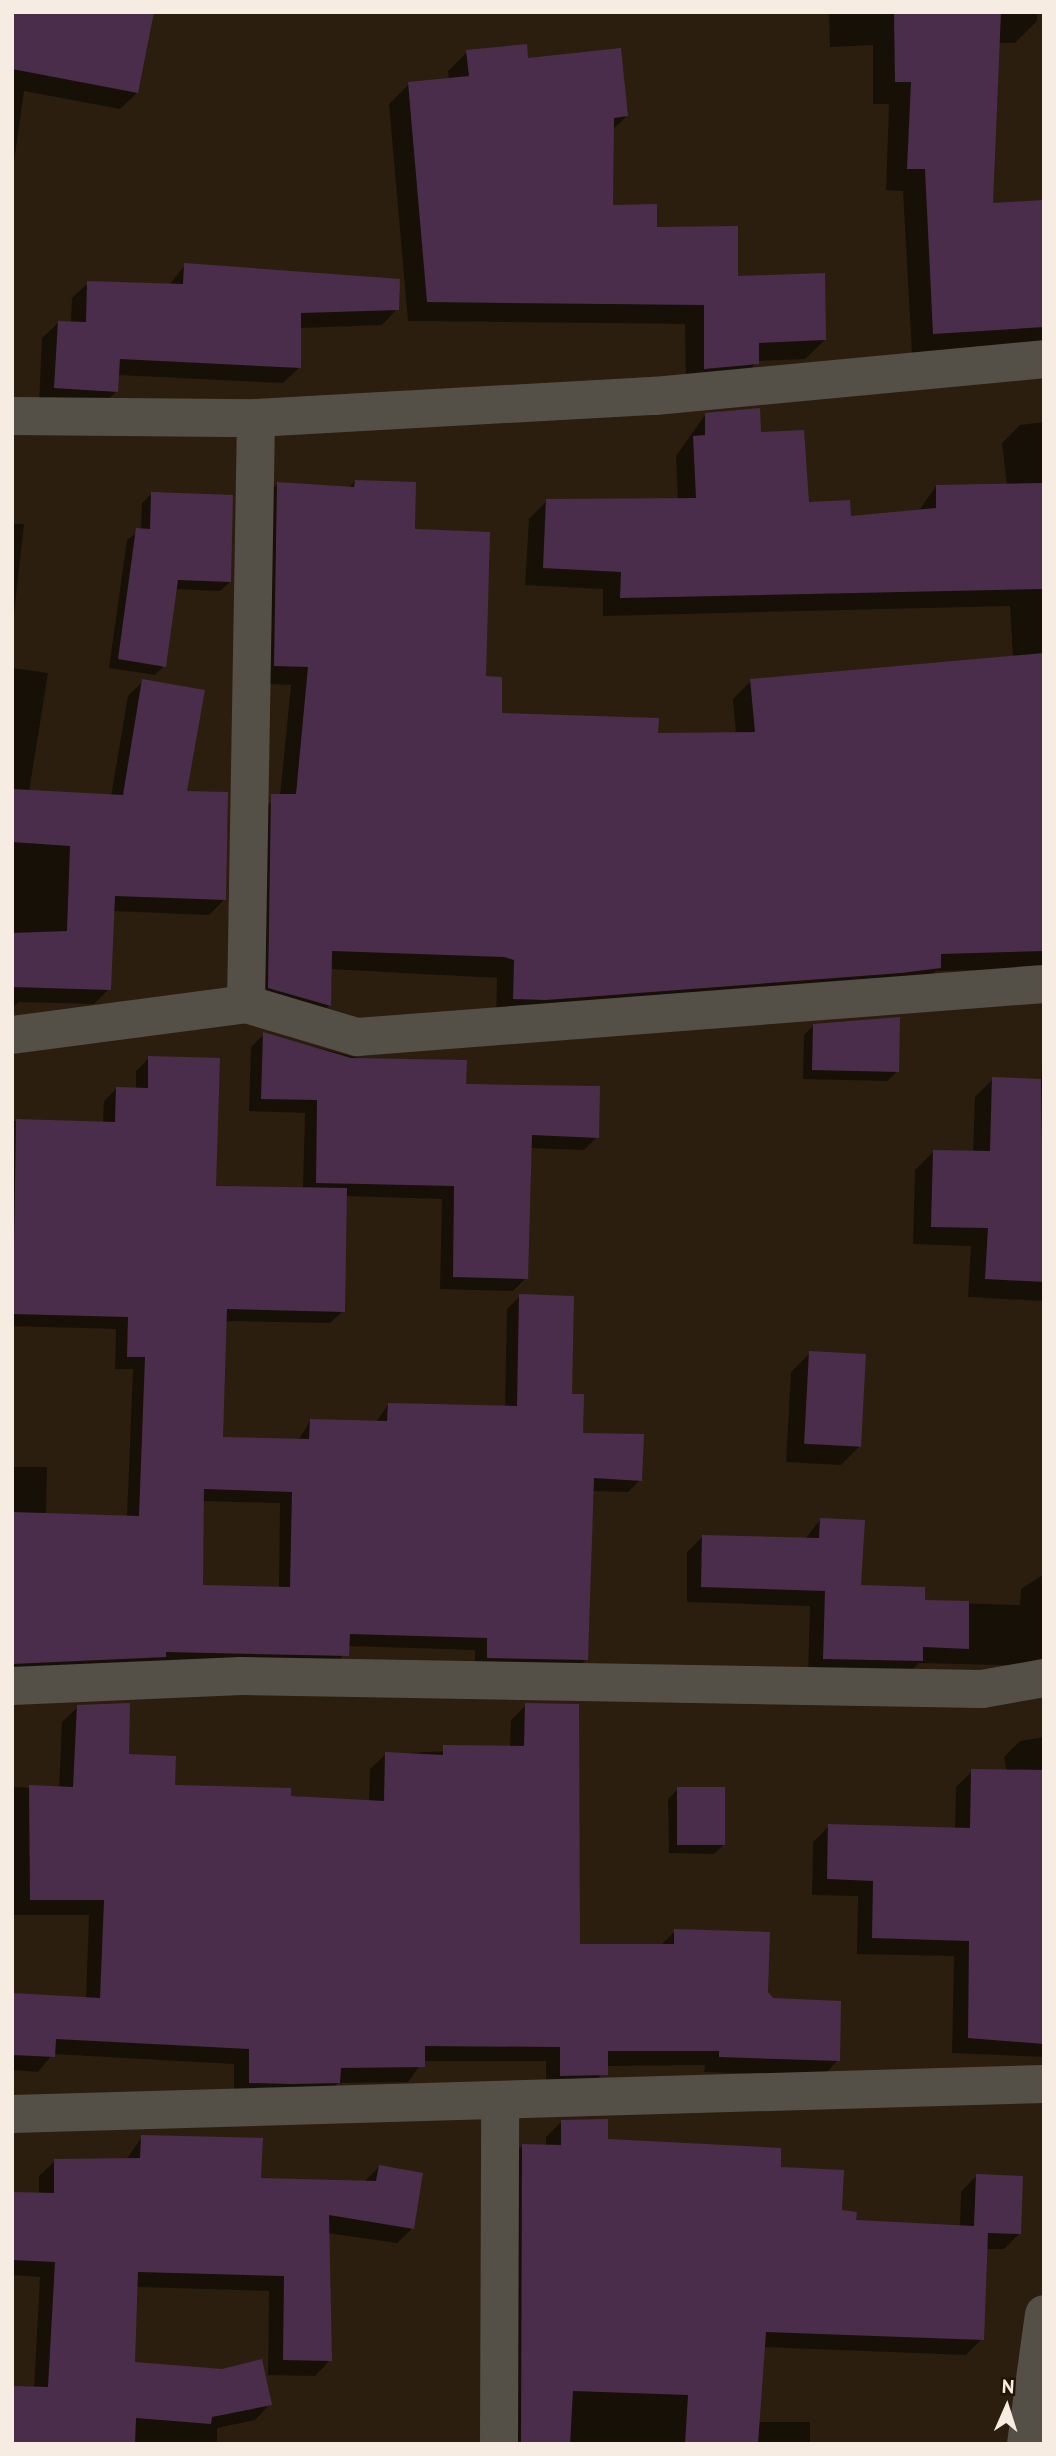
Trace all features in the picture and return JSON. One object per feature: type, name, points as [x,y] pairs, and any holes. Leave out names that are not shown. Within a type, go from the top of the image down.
[{"type":"street","points":[[12,416],[256,418],[655,397],[1044,359]]},
{"type":"street","points":[[247,1004],[256,418]]},
{"type":"street","points":[[12,1035],[247,1004],[357,1037],[1044,984]]},
{"type":"street","points":[[12,1686],[241,1676],[982,1689],[1044,1678]]},
{"type":"street","points":[[12,2114],[500,2103],[1044,2084]]},
{"type":"street","points":[[499,2444],[500,2103]]},
{"type":"street","points":[[1026,2444],[1044,2314]]},
{"type":"building","points":[[12,12],[154,12],[138,93],[12,69]]},
{"type":"building","points":[[894,12],[1001,12],[993,203],[1044,200],[1044,327],[933,334],[925,169],[907,169],[911,82],[895,82]]},
{"type":"building","points":[[527,44],[528,58],[621,48],[628,116],[614,118],[613,205],[657,204],[657,227],[738,226],[738,276],[825,273],[826,340],[759,343],[759,364],[704,369],[704,305],[427,302],[408,82],[469,76],[466,50]]},
{"type":"building","points":[[184,263],[400,279],[399,310],[301,313],[301,368],[120,359],[118,392],[54,388],[58,321],[86,322],[87,281],[183,284]]},
{"type":"building","points":[[760,408],[761,432],[804,430],[809,502],[850,500],[851,516],[936,508],[936,485],[1044,483],[1044,589],[620,598],[621,572],[543,568],[546,499],[696,498],[693,436],[705,435],[705,413]]},
{"type":"building","points":[[355,480],[416,482],[415,529],[490,532],[486,676],[502,677],[502,713],[659,718],[658,733],[755,732],[750,679],[1044,653],[1044,951],[941,954],[941,968],[901,973],[546,1000],[513,999],[514,960],[504,957],[332,951],[331,1006],[268,988],[271,794],[296,794],[308,667],[274,666],[277,482],[354,487]]},
{"type":"building","points":[[151,492],[233,495],[231,582],[178,580],[166,667],[118,659],[136,528],[150,529]]},
{"type":"building","points":[[142,679],[205,690],[187,791],[228,792],[226,900],[115,896],[111,990],[12,987],[12,933],[67,931],[70,846],[12,842],[12,789],[123,795]]},
{"type":"building","points":[[900,1017],[899,1072],[812,1070],[813,1024]]},
{"type":"building","points":[[263,1032],[351,1058],[467,1060],[466,1084],[600,1086],[599,1138],[532,1135],[528,1279],[453,1277],[454,1186],[316,1183],[317,1100],[261,1099]]},
{"type":"building","points":[[148,1056],[220,1058],[216,1186],[347,1188],[345,1312],[227,1309],[223,1437],[309,1439],[310,1419],[387,1421],[388,1403],[517,1406],[519,1294],[574,1296],[572,1394],[584,1394],[583,1433],[644,1434],[642,1481],[594,1478],[588,1660],[487,1658],[487,1638],[350,1634],[349,1656],[166,1652],[166,1657],[12,1664],[12,1512],[139,1516],[145,1357],[127,1357],[128,1317],[13,1314],[16,1119],[115,1122],[116,1087],[148,1088]],"holes":[[[204,1489],[292,1492],[290,1587],[203,1585]]]},
{"type":"building","points":[[992,1077],[1041,1079],[1044,1282],[985,1279],[988,1228],[931,1227],[933,1150],[990,1151]]},
{"type":"building","points":[[809,1351],[866,1354],[861,1447],[804,1444]]},
{"type":"building","points":[[820,1518],[865,1520],[861,1585],[925,1587],[925,1600],[969,1601],[969,1649],[923,1647],[923,1661],[823,1659],[825,1591],[701,1587],[702,1535],[819,1538]]},
{"type":"building","points":[[130,1703],[129,1754],[176,1756],[175,1785],[291,1788],[291,1796],[384,1801],[385,1752],[443,1755],[443,1745],[524,1746],[525,1703],[579,1704],[580,1944],[674,1944],[674,1929],[770,1932],[768,1992],[773,1998],[841,2001],[840,2061],[719,2057],[719,2051],[608,2051],[608,2075],[560,2076],[560,2047],[425,2046],[425,2067],[341,2068],[340,2083],[292,2084],[249,2083],[249,2049],[56,2039],[55,2057],[12,2055],[12,1993],[100,1998],[104,1900],[30,1900],[29,1785],[73,1787],[77,1705]]},
{"type":"building","points":[[971,1769],[1044,1770],[1044,2044],[968,2038],[969,1941],[872,1938],[873,1881],[827,1879],[828,1824],[970,1828]]},
{"type":"building","points":[[677,1787],[725,1787],[725,1845],[677,1845]]},
{"type":"building","points":[[608,2119],[608,2139],[781,2148],[781,2167],[844,2170],[842,2210],[857,2212],[856,2220],[974,2226],[976,2174],[1023,2176],[1021,2234],[988,2233],[984,2340],[766,2332],[758,2444],[685,2444],[688,2395],[573,2391],[570,2444],[521,2444],[522,2144],[561,2145],[561,2120]]},
{"type":"building","points":[[141,2135],[263,2138],[261,2178],[376,2181],[379,2165],[423,2173],[414,2229],[329,2215],[332,2361],[283,2360],[284,2276],[138,2272],[135,2362],[222,2369],[262,2359],[272,2405],[212,2417],[211,2424],[136,2418],[135,2444],[12,2444],[12,2386],[48,2387],[55,2262],[12,2260],[12,2192],[54,2193],[54,2159],[140,2158]]}]
